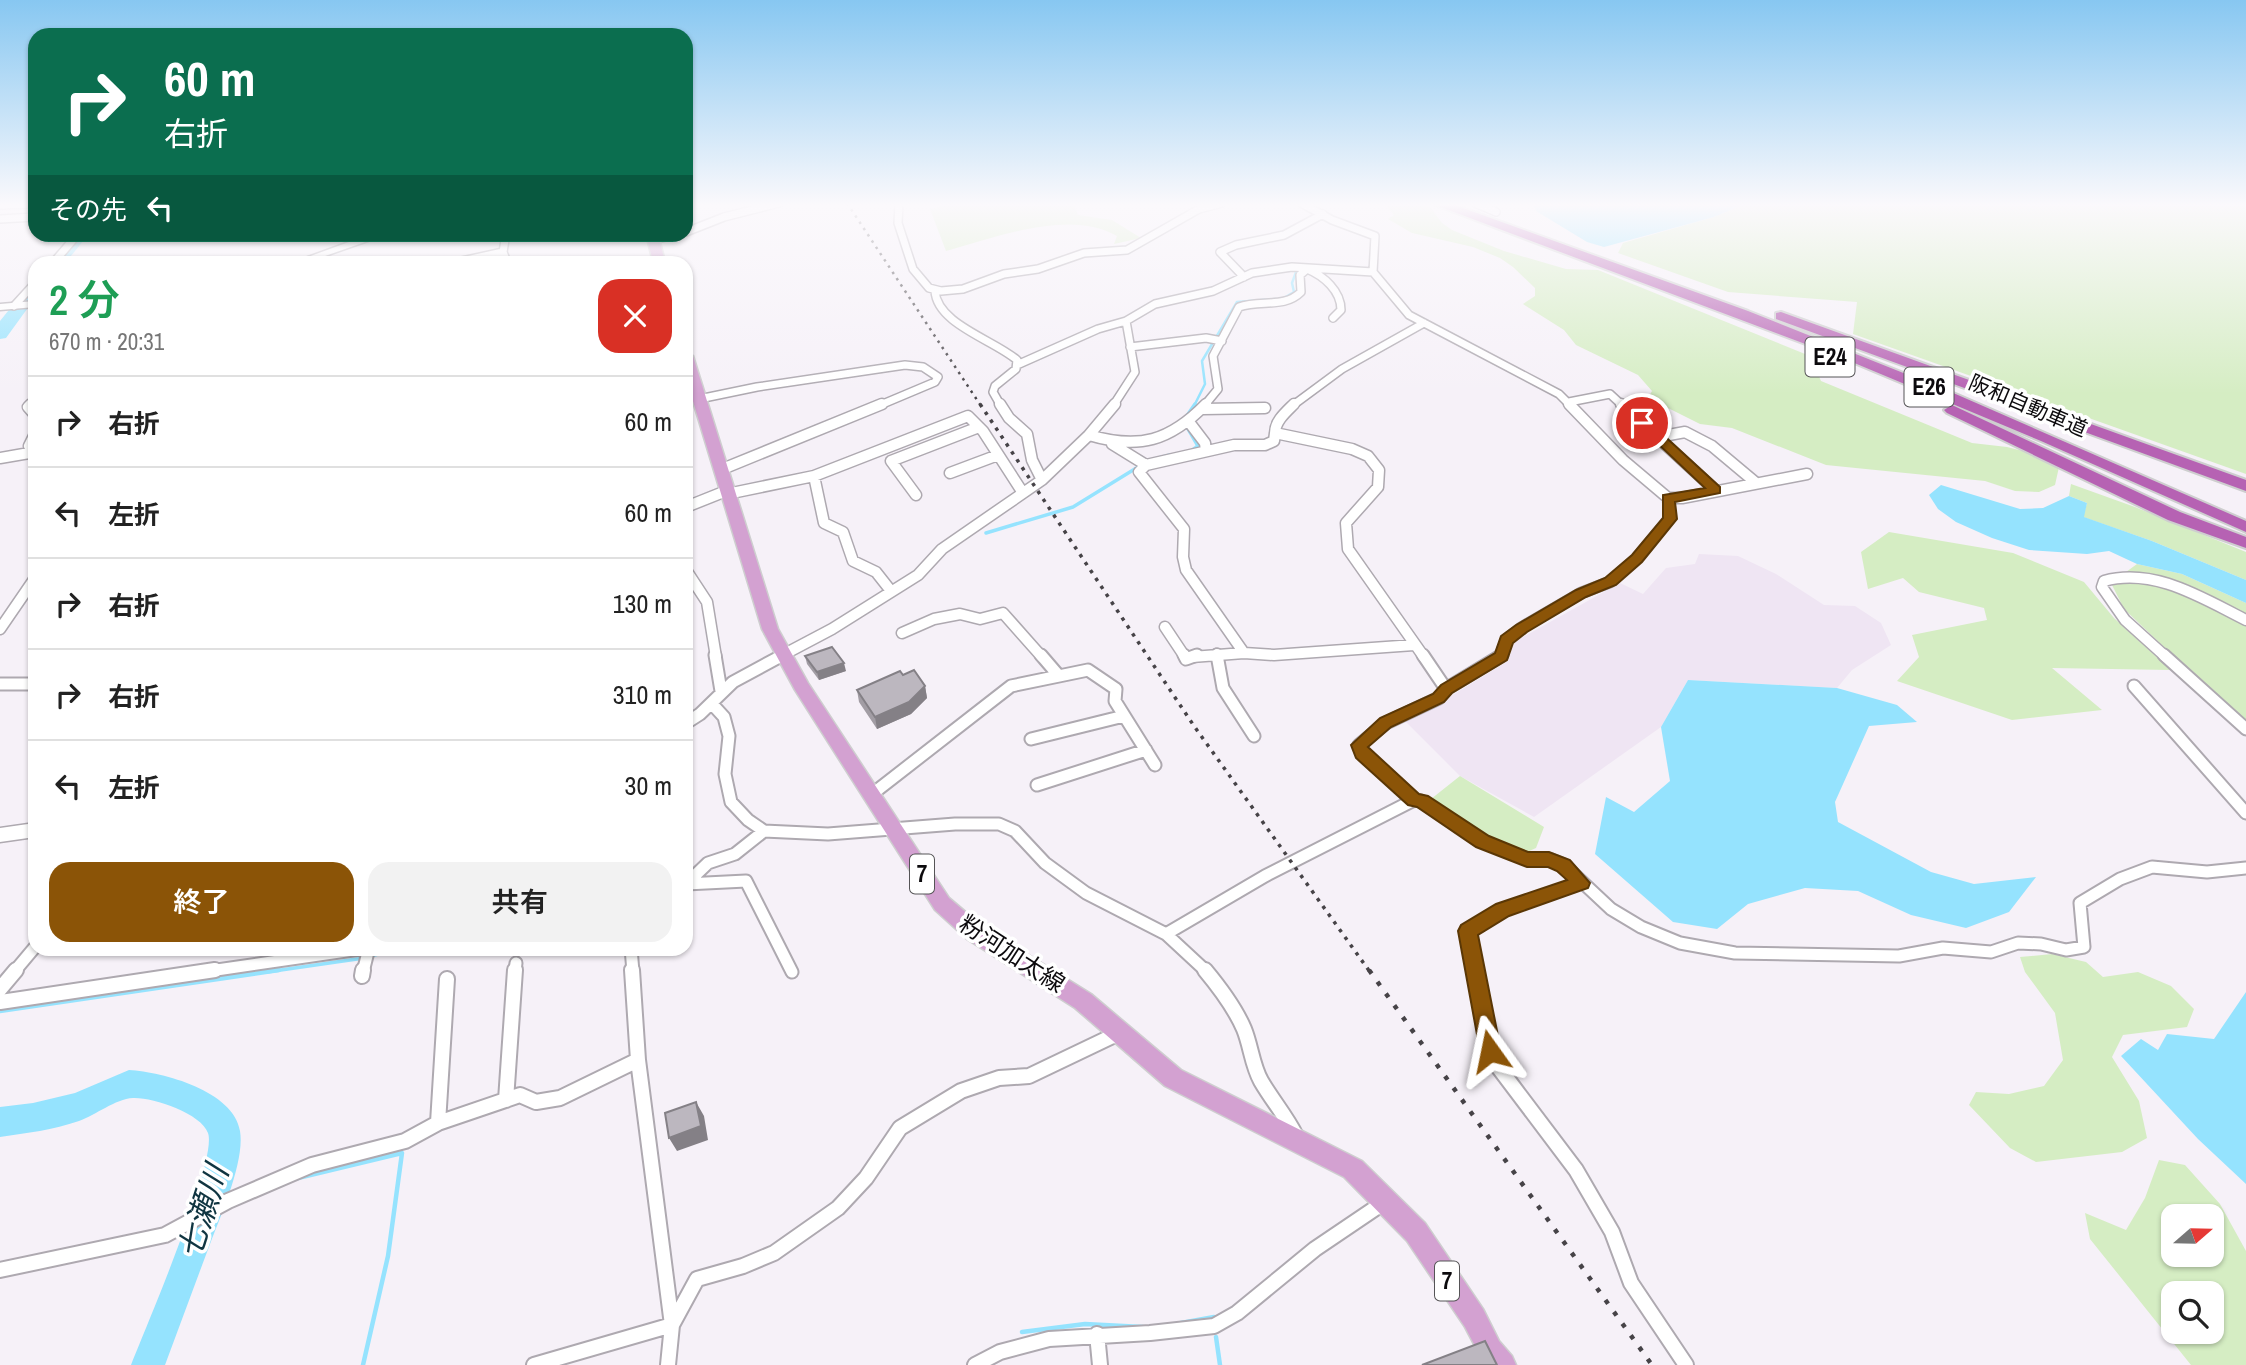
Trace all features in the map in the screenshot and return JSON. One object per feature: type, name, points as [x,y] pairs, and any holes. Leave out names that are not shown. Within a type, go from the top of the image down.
[{"type":"highway","name":"阪和自動車道","points":[[1613,267],[1857,359],[2080,451],[2246,528]]},
{"type":"highway","name":"E24","points":[[1613,267],[1852,366],[2174,516],[2246,543]]},
{"type":"highway","name":"阪和自動車道","points":[[1635,267],[2014,413],[2246,516]]},
{"type":"highway","name":"E24","points":[[1667,278],[1895,356],[2246,486]]},
{"type":"main road","points":[[0,307],[23,305]]},
{"type":"main road","name":"粉河加太線","points":[[694,393],[770,629],[782,654],[942,904],[961,925],[1043,973],[1083,1001],[1147,1059],[1173,1078],[1353,1169],[1416,1232],[1474,1318],[1490,1350],[1503,1365]]},
{"type":"main road","points":[[0,835],[28,831]]},
{"type":"street","points":[[913,267],[929,288],[935,291],[963,289],[1004,274],[1045,267]]},
{"type":"street","points":[[1234,267],[1244,277]]},
{"type":"street","points":[[1042,480],[1032,460],[1027,434],[1009,418],[993,392],[995,386],[1017,365],[1073,343],[1105,326],[1126,321],[1155,304],[1213,291],[1244,277],[1292,267],[1373,272]]},
{"type":"street","points":[[1373,267],[1373,272],[1409,315],[1548,388],[1569,402],[1623,460],[1668,498],[1682,498],[1807,474]]},
{"type":"street","points":[[1307,269],[1321,275],[1341,299],[1341,310],[1333,318]]},
{"type":"street","points":[[1108,442],[1139,444],[1171,434],[1189,422],[1218,389],[1213,356],[1239,307],[1252,303],[1285,303],[1295,299],[1301,292],[1300,275],[1307,269]]},
{"type":"street","points":[[935,291],[935,299],[943,312],[1006,350],[1017,360],[1017,365]]},
{"type":"street","points":[[693,720],[713,705],[721,691],[782,654],[832,629],[918,575],[942,549],[1042,480],[1088,435],[1117,401],[1135,372],[1126,321]]},
{"type":"street","points":[[1244,653],[1186,570],[1184,529],[1180,521],[1139,472],[1146,465],[1206,450],[1234,445],[1265,445],[1274,441],[1277,423],[1308,392],[1369,351],[1424,323]]},
{"type":"street","points":[[1130,348],[1206,338],[1222,341]]},
{"type":"street","points":[[694,393],[757,387],[905,365],[919,365],[932,370],[938,377],[935,382],[720,470]]},
{"type":"street","points":[[1569,402],[1610,394],[1715,490]]},
{"type":"street","points":[[1203,409],[1265,408]]},
{"type":"street","points":[[693,505],[727,493],[814,476],[968,416],[979,427],[1023,494]]},
{"type":"street","points":[[1189,422],[1205,443],[1206,450]]},
{"type":"street","points":[[916,495],[891,461],[979,427]]},
{"type":"street","points":[[1658,437],[1685,432],[1712,446],[1755,482]]},
{"type":"street","points":[[1275,433],[1352,449],[1368,456],[1379,470],[1378,487],[1346,523],[1348,549],[1413,645],[1447,689]]},
{"type":"street","points":[[1088,435],[1108,442],[1146,465]]},
{"type":"street","points":[[0,458],[28,452]]},
{"type":"street","points":[[950,473],[998,455]]},
{"type":"street","points":[[814,476],[824,523],[843,532],[853,561],[872,566],[883,576],[891,591]]},
{"type":"street","points":[[1668,498],[1670,519],[1637,558],[1610,582],[1581,593],[1521,628],[1506,640],[1502,656],[1447,689],[1439,698],[1386,723],[1359,745],[1362,753],[1414,800],[1421,801],[1482,842],[1527,859],[1549,859],[1564,865],[1581,883],[1621,915],[1680,943],[1735,953],[1899,956],[1943,948],[1991,952],[2018,943],[2041,944],[2066,950],[2084,947],[2086,937],[2079,916],[2080,903],[2120,879],[2152,867],[2207,872],[2246,868]]},
{"type":"street","points":[[2246,620],[2162,582],[2140,577],[2113,576],[2105,581],[2102,587],[2125,620],[2246,729]]},
{"type":"street","points":[[693,581],[707,602],[721,691]]},
{"type":"street","points":[[0,629],[28,588]]},
{"type":"street","points":[[902,633],[934,619],[960,614],[980,619],[1003,613],[1059,676]]},
{"type":"street","points":[[1165,627],[1186,659],[1199,654],[1274,655],[1413,645]]},
{"type":"street","points":[[1217,654],[1223,688],[1254,736]]},
{"type":"street","points":[[871,795],[1011,686],[1088,670],[1116,689],[1115,701],[1155,765]]},
{"type":"street","points":[[0,684],[28,684]]},
{"type":"street","points":[[2134,685],[2246,813]]},
{"type":"street","points":[[713,705],[724,717],[729,736],[725,774],[731,802],[748,820],[764,831],[828,834],[955,824],[999,824],[1015,831],[1045,863],[1086,893],[1166,934],[1207,972],[1232,1006],[1245,1031],[1252,1060],[1261,1081],[1287,1117],[1299,1141]]},
{"type":"street","points":[[1031,739],[1124,716]]},
{"type":"street","points":[[1037,785],[1146,750]]},
{"type":"street","points":[[1166,934],[1265,876],[1414,800]]},
{"type":"street","points":[[693,877],[708,863],[734,853],[764,831]]},
{"type":"street","points":[[693,884],[746,881],[792,972]]},
{"type":"street","points":[[1581,883],[1503,910],[1468,931],[1490,1051],[1496,1064],[1576,1170],[1612,1232],[1631,1283],[1686,1365]]},
{"type":"street","points":[[0,989],[28,955]]},
{"type":"street","points":[[0,1002],[326,956]]},
{"type":"street","points":[[362,976],[367,956]]},
{"type":"street","points":[[632,956],[638,1060],[672,1325],[668,1365]]},
{"type":"street","points":[[506,1100],[516,963]]},
{"type":"street","points":[[438,1123],[447,979]]},
{"type":"street","points":[[534,1365],[672,1325],[696,1279],[743,1266],[774,1253],[838,1208],[866,1178],[901,1128],[961,1091],[999,1078],[1029,1076],[1119,1033]]},
{"type":"street","points":[[0,1270],[165,1235],[228,1201],[312,1165],[405,1141],[438,1123],[520,1095],[536,1102],[561,1097],[638,1060]]},
{"type":"street","points":[[975,1365],[1020,1343],[1068,1335],[1142,1335],[1213,1326],[1230,1319],[1316,1248],[1386,1201]]},
{"type":"street","points":[[1097,1334],[1100,1365]]},
{"type":"shaded area","points":[[1699,554],[1738,556],[1776,574],[1824,605],[1855,606],[1881,623],[1891,645],[1852,670],[1837,688],[1688,680],[1661,727],[1534,817],[1460,776],[1404,720],[1451,696],[1508,661],[1514,642],[1620,583],[1643,594],[1666,568],[1695,564]]},
{"type":"green space","points":[[1513,267],[1598,270],[1810,356],[1821,381],[1972,443],[2007,447],[2039,455],[2059,467],[2055,485],[2039,492],[2015,491],[1985,481],[1826,465],[1732,428],[1700,424],[1648,398],[1652,391],[1638,375],[1576,345],[1564,330],[1523,304],[1535,296],[1535,288]]},
{"type":"green space","points":[[1657,267],[2246,267],[2246,474],[1853,334],[1857,302],[1728,292]]},
{"type":"green space","points":[[2071,484],[2246,552],[2246,580],[2152,541],[2083,517],[2087,503],[2069,496]]},
{"type":"green space","points":[[1889,532],[2013,553],[2084,582],[2114,618],[2171,670],[2052,668],[2102,710],[2012,720],[1897,681],[1919,657],[1912,635],[1987,620],[1984,608],[1919,592],[1903,578],[1868,589],[1861,552]]},
{"type":"green space","points":[[2137,564],[2182,574],[2246,603],[2246,725],[2124,609],[2111,583]]},
{"type":"green space","points":[[1460,776],[1544,827],[1536,848],[1527,852],[1487,838],[1431,799]]},
{"type":"green space","points":[[2052,954],[2086,962],[2103,977],[2138,972],[2171,986],[2194,1009],[2187,1027],[2123,1035],[2112,1057],[2139,1101],[2147,1138],[2122,1152],[2036,1162],[2010,1148],[1969,1105],[1976,1092],[2009,1094],[2044,1086],[2063,1060],[2055,1013],[2025,972],[2020,957]]},
{"type":"green space","points":[[2159,1160],[2185,1165],[2220,1204],[2161,1204],[2161,1267],[2224,1267],[2224,1211],[2246,1251],[2246,1365],[2191,1365],[2174,1344],[2224,1344],[2224,1281],[2161,1281],[2161,1328],[2090,1239],[2085,1213],[2126,1230],[2145,1198]]},
{"type":"water","points":[[1941,485],[2020,509],[2043,508],[2069,496],[2087,503],[2084,517],[2152,541],[2246,580],[2246,603],[2182,574],[2137,564],[2109,551],[2087,554],[2029,550],[1992,538],[1956,522],[1938,509],[1929,495]]},
{"type":"water","points":[[1688,680],[1837,688],[1897,705],[1917,722],[1869,726],[1835,802],[1838,822],[1931,872],[1974,884],[2036,877],[2009,912],[1966,928],[1911,915],[1858,891],[1805,888],[1748,904],[1717,929],[1673,922],[1595,854],[1606,797],[1634,812],[1670,781],[1661,727]]},
{"type":"water","points":[[2246,992],[2246,1184],[2198,1139],[2121,1056],[2141,1039],[2158,1050],[2167,1034],[2214,1039]]},
{"type":"building","points":[[832,647],[844,663],[817,672],[805,656]]},
{"type":"building","points":[[914,670],[925,686],[909,702],[875,717],[857,690],[900,671],[903,675]]},
{"type":"building","points":[[696,1102],[701,1126],[669,1138],[665,1113]]},
{"type":"building","points":[[1485,1341],[1497,1365],[1422,1365]]},
{"type":"waterway","points":[[1284,298],[1294,292],[1292,283],[1296,272]]},
{"type":"waterway","points":[[0,334],[28,296]]},
{"type":"waterway","points":[[1195,404],[1205,384],[1202,361],[1237,302],[1276,299]]},
{"type":"waterway","points":[[1186,417],[1195,404]]},
{"type":"waterway","points":[[1187,427],[1198,446],[1191,451]]},
{"type":"waterway","points":[[1147,461],[1170,455]]},
{"type":"waterway","points":[[986,533],[1073,507],[1138,467]]},
{"type":"waterway","points":[[267,972],[364,958]]},
{"type":"waterway","points":[[0,1011],[279,970]]},
{"type":"waterway","name":"七瀬川","points":[[0,1122],[33,1118],[77,1107],[129,1084],[149,1085],[186,1097],[213,1113],[225,1131],[220,1176],[148,1365]]},
{"type":"waterway","points":[[298,1178],[402,1153],[388,1256],[363,1365]]},
{"type":"waterway","points":[[1181,1323],[1214,1317]]},
{"type":"waterway","points":[[1022,1332],[1085,1324],[1143,1327]]},
{"type":"waterway","points":[[1216,1337],[1220,1365]]},
{"type":"railway","points":[[889,267],[981,406]]},
{"type":"railway","points":[[980,404],[1194,726],[1370,972]]},
{"type":"railway","points":[[1369,970],[1652,1365]]},
{"type":"route","points":[[1490,1051],[1468,931],[1503,910],[1581,883],[1564,865],[1549,859],[1527,859],[1482,842],[1421,801],[1414,800],[1362,753],[1359,745],[1386,723],[1439,698],[1447,689],[1502,656],[1506,640],[1521,628],[1581,593],[1610,582],[1637,558],[1670,519],[1668,498],[1682,498],[1715,490],[1642,423]]}]
